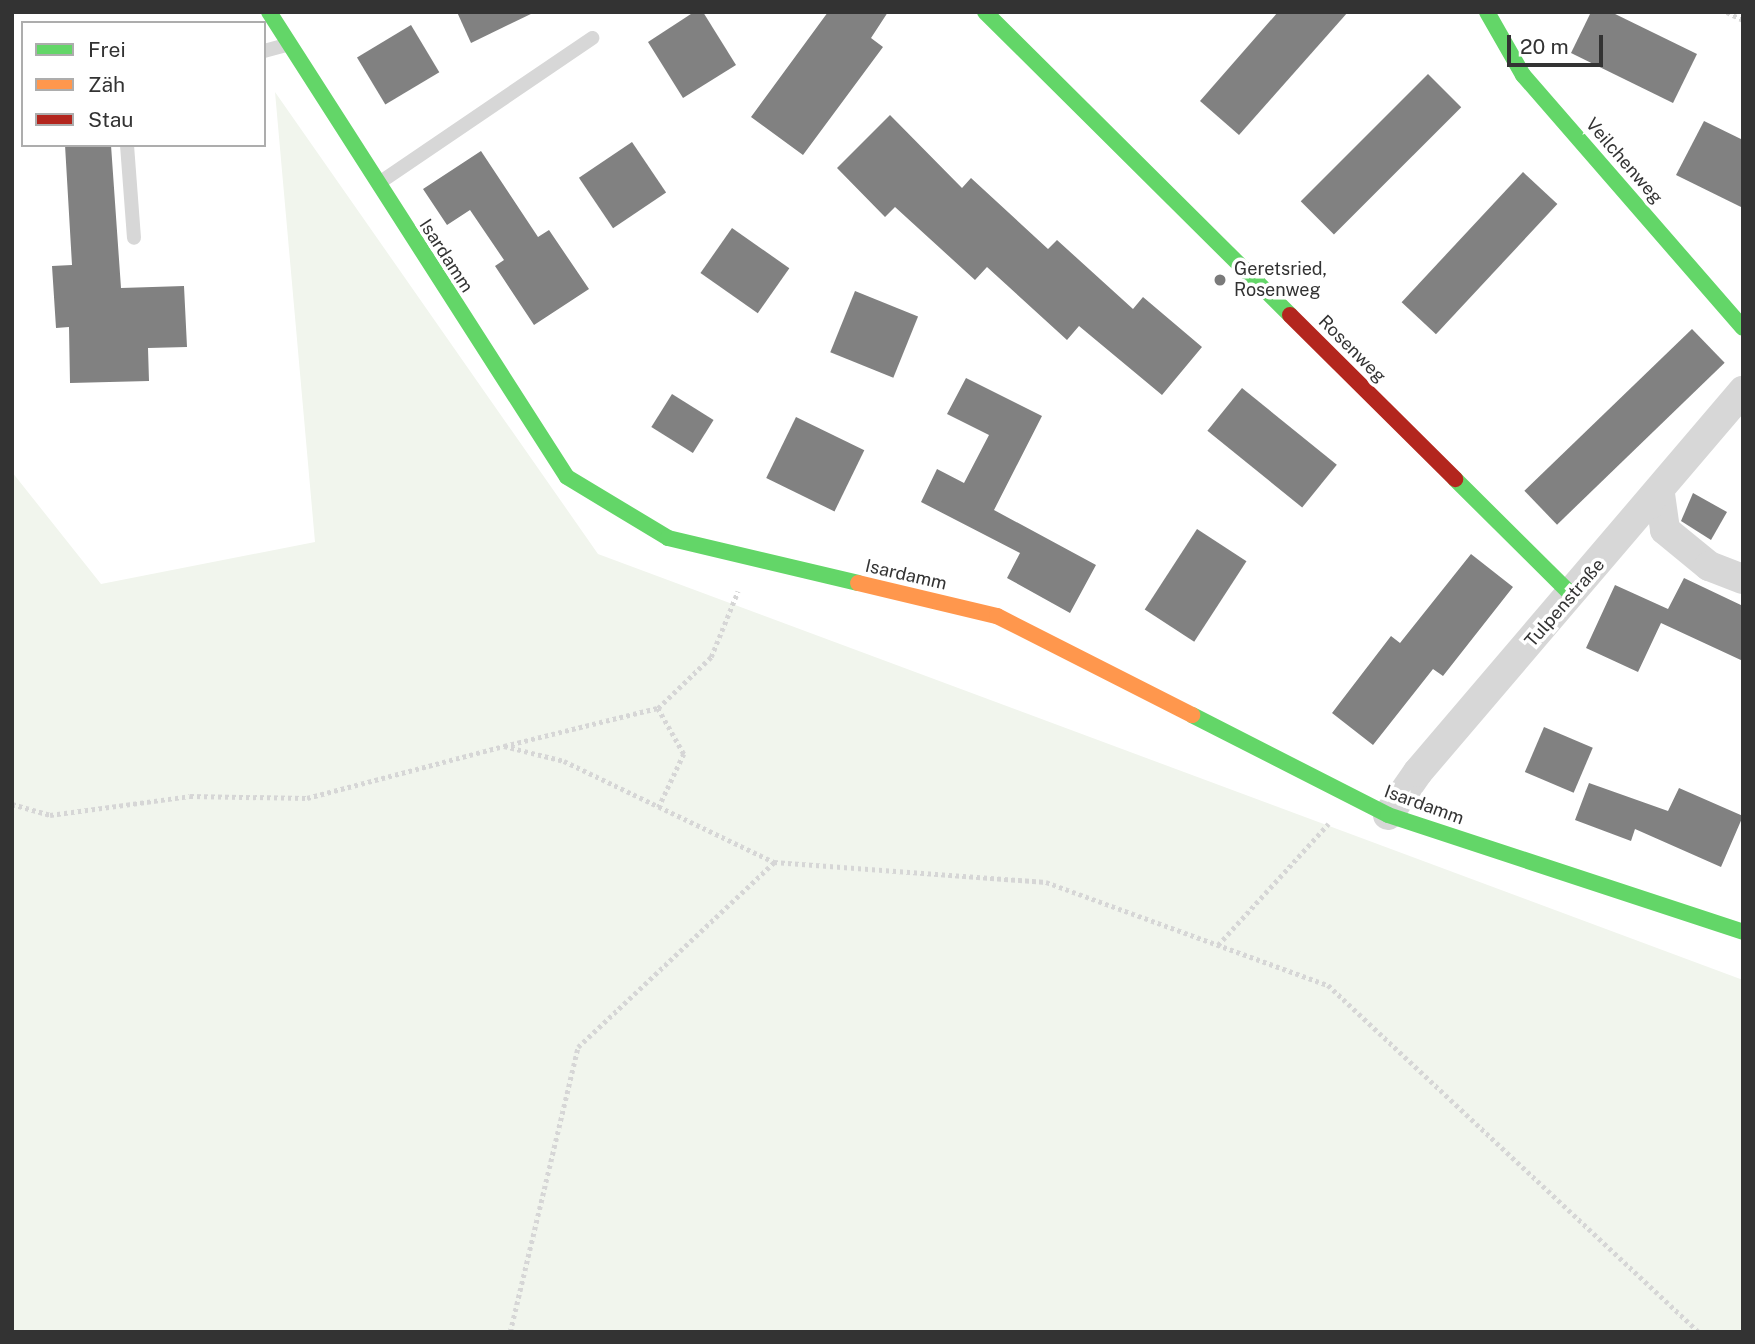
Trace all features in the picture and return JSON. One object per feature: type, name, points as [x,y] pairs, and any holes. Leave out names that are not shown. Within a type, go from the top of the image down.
[{"type":"street","name":"Isardamm","points":[[270,12],[286,45],[567,477],[667,538],[997,616],[1388,815],[1743,932]]},
{"type":"street","name":"Rosenweg","points":[[985,12],[1572,595]]},
{"type":"street","name":"Veilchenweg","points":[[1487,12],[1523,75],[1743,328]]},
{"type":"street","name":"Tulpenstraße","points":[[1388,815],[1660,494],[1743,391]]},
{"type":"street","points":[[1660,494],[1665,530],[1709,566],[1743,579]]},
{"type":"lane","points":[[376,184],[592,38]]},
{"type":"lane","points":[[266,50],[286,45]]},
{"type":"lane","points":[[127,147],[134,238]]},
{"type":"path","points":[[1727,12],[1743,20]]},
{"type":"path","points":[[12,804],[50,815],[190,796],[307,798],[658,708],[711,657],[751,558]]},
{"type":"path","points":[[658,708],[684,754],[659,807]]},
{"type":"path","points":[[504,746],[564,761],[774,863],[1046,882],[1328,985],[1699,1332]]},
{"type":"path","points":[[1217,945],[1352,797]]},
{"type":"path","points":[[510,1332],[578,1047],[774,863]]},
{"type":"shaded area","points":[[275,92],[598,554],[1743,980],[1743,1332],[12,1332],[12,472],[101,584],[315,542]]},
{"type":"building","points":[[457,12],[535,12],[471,43]]},
{"type":"building","points":[[694,12],[703,12],[736,65],[683,98],[648,42]]},
{"type":"building","points":[[828,12],[888,12],[871,38],[883,47],[803,155],[751,117]]},
{"type":"building","points":[[1278,12],[1348,12],[1239,135],[1200,101]]},
{"type":"building","points":[[1591,12],[1611,12],[1697,54],[1673,103],[1571,53]]},
{"type":"building","points":[[411,25],[439,72],[385,105],[357,57]]},
{"type":"building","points":[[1428,74],[1461,107],[1334,235],[1301,201]]},
{"type":"building","points":[[890,115],[962,188],[971,178],[1048,249],[1057,240],[1133,309],[1143,297],[1202,347],[1162,395],[1079,326],[1067,340],[987,267],[975,280],[895,207],[885,217],[837,168]]},
{"type":"building","points":[[1704,121],[1743,140],[1743,208],[1676,175]]},
{"type":"building","points":[[632,142],[666,193],[613,228],[579,178]]},
{"type":"building","points":[[65,147],[111,147],[121,288],[184,286],[187,347],[148,348],[149,381],[70,383],[69,327],[56,328],[52,266],[72,265]]},
{"type":"building","points":[[481,151],[538,237],[549,230],[589,289],[534,325],[495,266],[504,260],[470,210],[447,225],[423,189]]},
{"type":"building","points":[[1523,172],[1557,204],[1436,334],[1402,302]]},
{"type":"building","points":[[732,228],[789,268],[758,313],[700,273]]},
{"type":"building","points":[[855,291],[918,316],[893,378],[830,352]]},
{"type":"building","points":[[1692,329],[1725,363],[1557,525],[1524,491]]},
{"type":"building","points":[[966,378],[1042,416],[994,510],[1096,565],[1070,613],[1007,578],[1020,553],[921,502],[937,469],[964,483],[989,435],[947,414]]},
{"type":"building","points":[[1242,388],[1337,465],[1302,508],[1207,431]]},
{"type":"building","points":[[672,394],[714,420],[693,453],[651,427]]},
{"type":"building","points":[[796,417],[864,450],[834,511],[766,478]]},
{"type":"building","points":[[1693,493],[1727,512],[1711,540],[1681,521]]},
{"type":"building","points":[[1197,529],[1246,561],[1194,642],[1145,610]]},
{"type":"building","points":[[1471,554],[1513,587],[1443,676],[1433,669],[1373,745],[1332,713],[1391,636],[1400,643]]},
{"type":"building","points":[[1684,578],[1743,606],[1743,661],[1661,623],[1638,672],[1586,648],[1615,585],[1668,609]]},
{"type":"building","points":[[1544,727],[1593,748],[1574,793],[1525,772]]},
{"type":"building","points":[[1589,783],[1668,811],[1679,788],[1743,816],[1721,867],[1635,829],[1631,841],[1575,820]]},
{"type":"traffic: fast","points":[[269,12],[567,477],[668,538],[858,583]]},
{"type":"traffic: fast","points":[[985,12],[1290,315]]},
{"type":"traffic: fast","points":[[1487,12],[1523,75],[1743,328]]},
{"type":"traffic: fast","points":[[1455,479],[1572,595]]},
{"type":"traffic: fast","points":[[1192,715],[1388,815],[1743,932]]},
{"type":"traffic: slow","points":[[858,583],[997,616],[1192,715]]},
{"type":"traffic: jam","points":[[1290,315],[1455,479]]},
{"type":"place","name":"Geretsried, Rosenweg","points":[[1220,280]]}]
